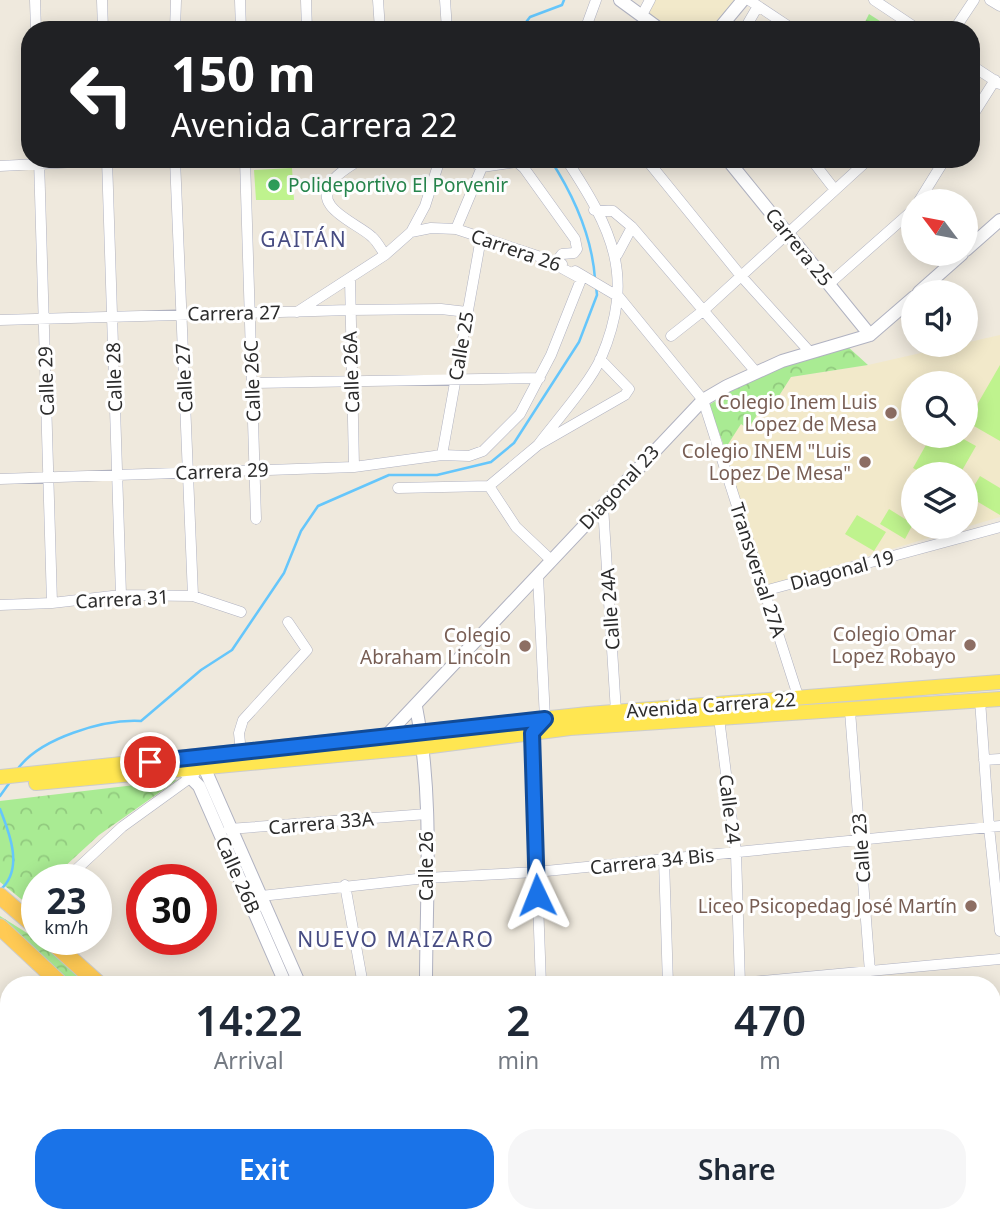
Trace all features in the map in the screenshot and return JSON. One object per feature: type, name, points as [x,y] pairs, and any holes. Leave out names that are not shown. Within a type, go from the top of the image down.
[{"type":"highway","points":[[1,900],[21,916]]},
{"type":"highway","points":[[1,900],[21,919]]},
{"type":"highway","points":[[0,935],[52,976]]},
{"type":"highway","points":[[65,955],[90,976]]},
{"type":"main road","name":"Avenida Carrera 22","points":[[423,741],[545,719],[1000,682]]},
{"type":"main road","name":"Avenida Carrera 22","points":[[423,741],[1000,699]]},
{"type":"main road","points":[[7,780],[385,737],[423,741]]},
{"type":"main road","points":[[7,780],[187,773],[204,767],[423,741]]},
{"type":"street","points":[[35,0],[36,21]]},
{"type":"street","points":[[102,0],[103,21]]},
{"type":"street","points":[[175,21],[176,0]]},
{"type":"street","points":[[240,0],[241,21]]},
{"type":"street","points":[[306,0],[307,21]]},
{"type":"street","points":[[378,0],[379,21]]},
{"type":"street","points":[[446,0],[447,21]]},
{"type":"street","points":[[588,21],[596,0]]},
{"type":"street","points":[[620,0],[650,21]]},
{"type":"street","points":[[634,8],[650,0]]},
{"type":"street","points":[[726,21],[743,0]]},
{"type":"street","points":[[874,0],[906,21]]},
{"type":"street","points":[[960,21],[974,0]]},
{"type":"street","points":[[990,0],[1000,6]]},
{"type":"street","points":[[747,21],[754,3],[781,21]]},
{"type":"street","points":[[980,71],[997,82],[980,106]]},
{"type":"street","points":[[0,166],[21,164]]},
{"type":"street","name":"Calle 29","points":[[39,168],[52,603]]},
{"type":"street","name":"Calle 28","points":[[107,168],[121,596]]},
{"type":"street","name":"Calle 27","points":[[175,168],[190,472],[193,596]]},
{"type":"street","name":"Calle 26C","points":[[245,168],[256,519]]},
{"type":"street","points":[[349,168],[334,179],[328,188],[329,202],[336,214],[373,237],[385,255]]},
{"type":"street","points":[[297,312],[385,255],[411,232],[425,206],[437,168]]},
{"type":"street","points":[[456,229],[482,168]]},
{"type":"street","points":[[442,455],[460,457],[483,451],[515,421],[540,378],[580,278],[558,266],[556,262],[558,256],[577,249],[575,239],[522,168]]},
{"type":"street","points":[[538,445],[600,359],[619,296],[617,255],[571,168]]},
{"type":"street","points":[[653,168],[741,276],[809,351]]},
{"type":"street","name":"Carrera 25","points":[[734,168],[870,335]]},
{"type":"street","points":[[818,168],[835,190]]},
{"type":"street","points":[[671,336],[704,310],[859,168]]},
{"type":"street","points":[[926,189],[939,168]]},
{"type":"street","points":[[594,210],[613,211],[632,227],[756,372]]},
{"type":"street","points":[[978,239],[1000,220]]},
{"type":"street","points":[[829,285],[901,221]]},
{"type":"street","points":[[617,255],[632,227]]},
{"type":"street","name":"Carrera 26","points":[[411,232],[431,228],[456,229],[556,262],[583,274],[619,296],[704,400]]},
{"type":"street","name":"Calle 25","points":[[442,455],[481,238]]},
{"type":"street","points":[[933,280],[948,266]]},
{"type":"street","name":"Calle 26A","points":[[350,278],[354,467]]},
{"type":"street","points":[[870,335],[901,308]]},
{"type":"street","name":"Carrera 27","points":[[0,320],[349,310],[441,309],[467,312]]},
{"type":"street","name":"Diagonal 23","points":[[385,737],[704,400],[756,372],[809,351],[870,335]]},
{"type":"street","points":[[398,488],[489,486],[538,445],[625,395],[629,389],[600,359]]},
{"type":"street","points":[[252,383],[540,378]]},
{"type":"street","name":"Transversal 27A","points":[[704,400],[799,699]]},
{"type":"street","name":"Carrera 29","points":[[0,479],[354,467],[442,455]]},
{"type":"street","points":[[489,486],[516,527],[551,560]]},
{"type":"street","name":"Calle 24A","points":[[603,506],[617,712]]},
{"type":"street","name":"Diagonal 19","points":[[764,591],[1000,527]]},
{"type":"street","points":[[538,576],[545,719],[532,733],[541,976]]},
{"type":"street","name":"Carrera 31","points":[[0,605],[121,596],[193,596],[241,612]]},
{"type":"street","points":[[241,753],[239,733],[243,720],[307,650],[288,622]]},
{"type":"street","points":[[981,701],[984,760],[994,826],[1000,931]]},
{"type":"street","points":[[416,707],[423,741]]},
{"type":"street","name":"Calle 23","points":[[850,711],[870,976]]},
{"type":"street","name":"Calle 24","points":[[719,718],[736,853],[740,976]]},
{"type":"street","name":"Calle 26","points":[[423,741],[427,814],[426,976]]},
{"type":"street","points":[[984,760],[1000,759]]},
{"type":"street","name":"Calle 26B","points":[[204,767],[296,976]]},
{"type":"street","points":[[82,864],[187,773]]},
{"type":"street","name":"Calle 26B","points":[[187,773],[216,824],[282,976]]},
{"type":"street","name":"Carrera 33A","points":[[216,824],[233,831],[427,814]]},
{"type":"street","name":"Carrera 34 Bis","points":[[261,896],[426,877],[536,872],[994,826]]},
{"type":"street","points":[[664,860],[668,976]]},
{"type":"street","points":[[345,885],[361,976]]},
{"type":"street","points":[[827,976],[1000,959]]},
{"type":"shaded area","points":[[655,0],[736,0],[718,21],[655,21],[647,14]]},
{"type":"shaded area","name":"Colegio INEM \"Luis Lopez De Mesa\"","points":[[1000,335],[1000,517],[978,523],[978,462],[901,462],[901,539],[925,539],[766,586],[725,449],[741,423],[748,429],[770,394],[777,399],[791,377],[903,357],[978,357],[978,340]]},
{"type":"green space","points":[[869,14],[880,21],[866,21]]},
{"type":"green space","name":"Polideportivo El Porvenir","points":[[292,168],[294,200],[256,200],[254,170]]},
{"type":"green space","points":[[847,346],[868,365],[791,377],[777,399],[770,395],[748,429],[741,424],[725,449],[709,405],[757,375]]},
{"type":"green space","points":[[1000,365],[1000,441],[978,428],[978,403]]},
{"type":"green space","points":[[924,448],[975,448],[967,462],[916,462]]},
{"type":"green space","points":[[980,476],[1000,488],[1000,515],[978,502]]},
{"type":"green space","points":[[889,509],[901,516],[901,537],[880,524]]},
{"type":"green space","points":[[857,515],[886,532],[874,551],[845,534]]},
{"type":"green space","points":[[177,780],[99,835],[67,864],[21,864],[21,899],[0,882],[0,801]]},
{"type":"green space","points":[[0,916],[21,929],[21,938],[0,920]]},
{"type":"green space","points":[[40,955],[58,955],[83,976],[65,976]]},
{"type":"waterway","points":[[527,21],[530,17],[562,5],[564,0]]},
{"type":"waterway","points":[[555,168],[567,187],[586,232],[595,279]]},
{"type":"waterway","points":[[17,770],[40,749],[73,733],[109,723],[141,721],[201,670],[232,650],[284,573],[301,531],[318,506],[389,475],[437,475],[491,462],[514,443],[579,342],[597,295],[596,286]]},
{"type":"waterway","points":[[0,796],[10,782]]},
{"type":"waterway","points":[[0,809],[13,851],[12,872],[0,890]]},
{"type":"place","name":"Polideportivo El Porvenir","points":[[274,185]]},
{"type":"place","name":"Colegio Inem Luis Lopez de Mesa","points":[[891,413]]},
{"type":"place","name":"Colegio INEM \"Luis Lopez De Mesa\"","points":[[865,462]]},
{"type":"place","name":"Colegio Omar Lopez Robayo","points":[[970,645]]},
{"type":"place","name":"Colegio Abraham Lincoln","points":[[525,646]]},
{"type":"place","name":"Liceo Psicopedag José Martín","points":[[971,906]]},
{"type":"district","name":"GAITÁN","points":[[304,239]]},
{"type":"district","name":"NUEVO MAIZARO","points":[[396,939]]},
{"type":"route","points":[[150,762],[545,719],[532,733],[537,895]]}]
